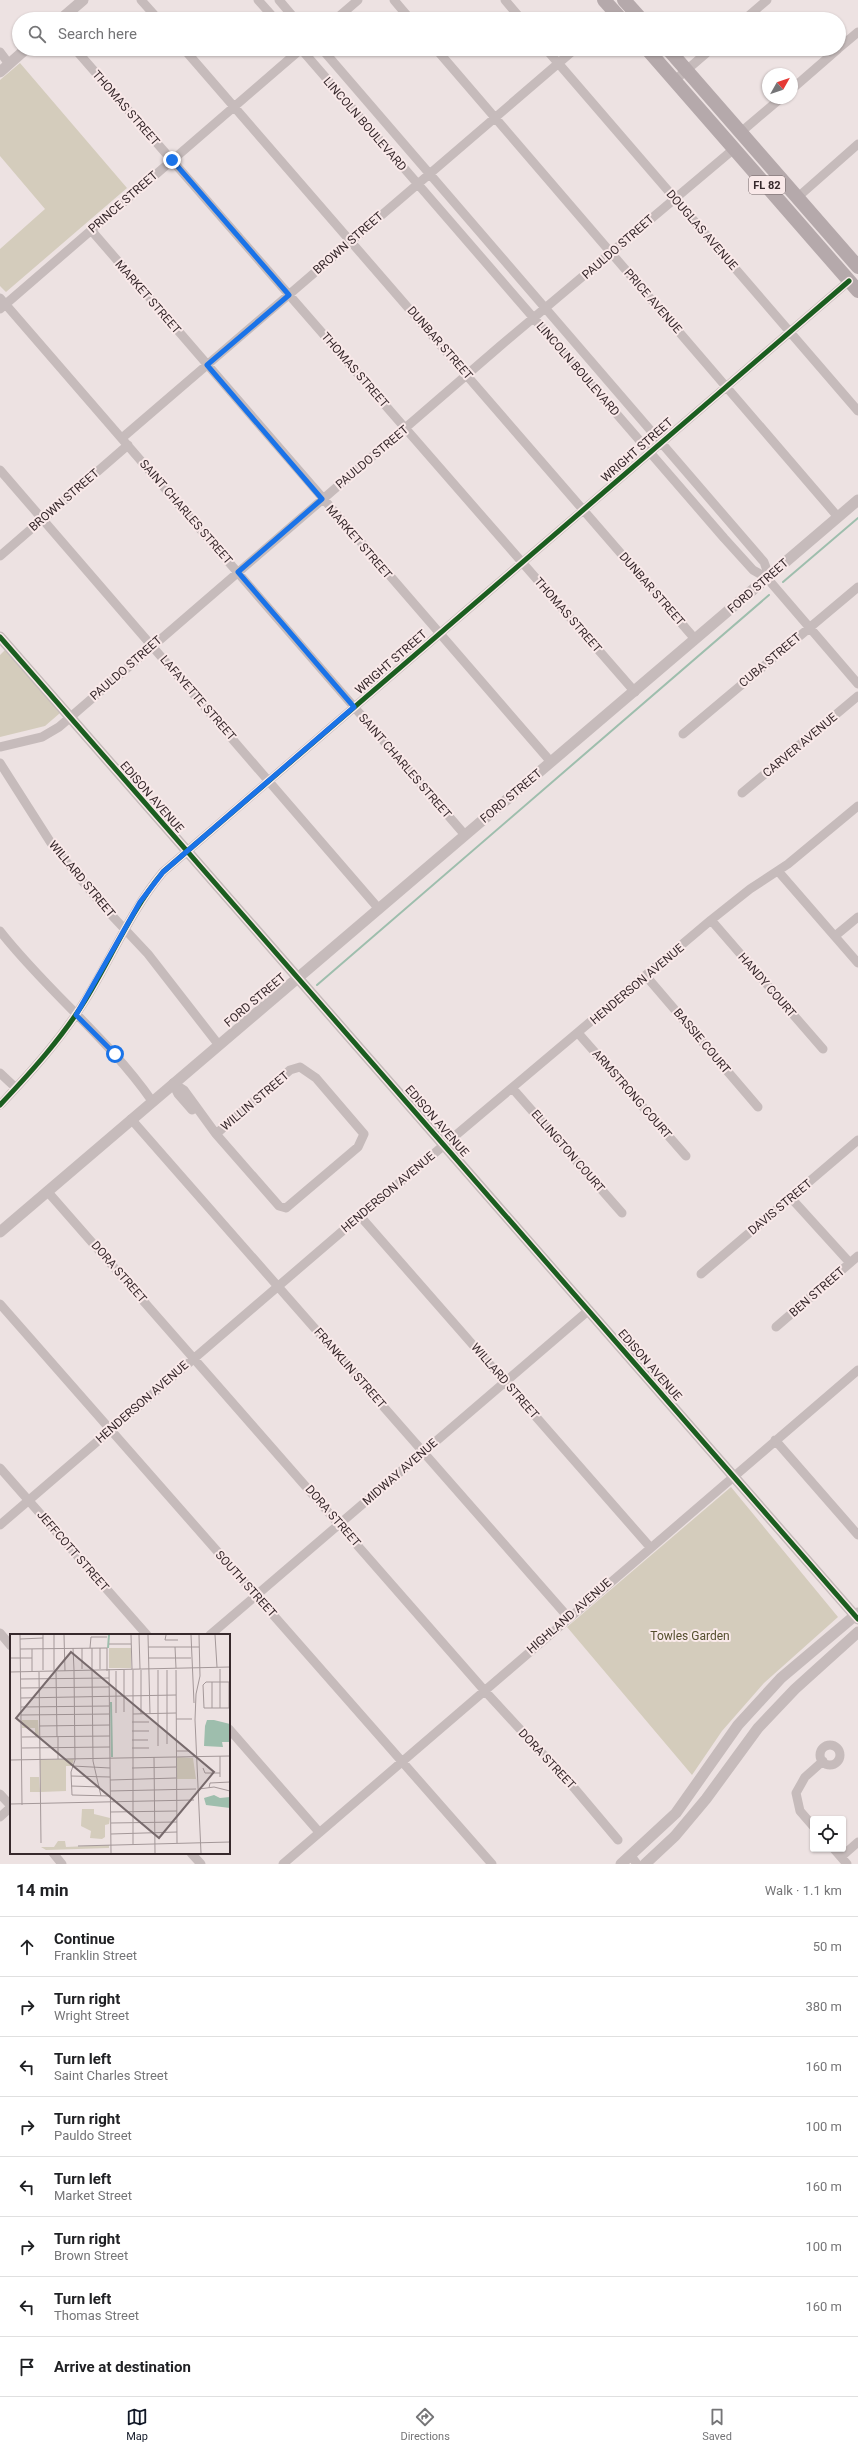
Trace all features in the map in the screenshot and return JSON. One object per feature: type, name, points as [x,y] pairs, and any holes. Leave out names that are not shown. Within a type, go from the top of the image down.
[{"type":"main road","points":[[604,0],[612,12]]},
{"type":"main road","points":[[624,0],[635,12]]},
{"type":"main road","name":"FL 82","points":[[653,56],[855,283]]},
{"type":"main road","name":"FL 82","points":[[674,56],[858,267]]},
{"type":"main road","points":[[745,160],[762,169],[789,197],[798,197]]},
{"type":"street","points":[[69,12],[83,0]]},
{"type":"street","points":[[142,0],[152,12]]},
{"type":"street","points":[[258,0],[269,12]]},
{"type":"street","points":[[279,0],[290,12]]},
{"type":"street","points":[[344,12],[358,0]]},
{"type":"street","points":[[394,0],[404,12]]},
{"type":"street","points":[[505,0],[515,12]]},
{"type":"street","points":[[753,12],[767,0]]},
{"type":"street","points":[[846,42],[858,32]]},
{"type":"street","points":[[0,52],[9,64]]},
{"type":"street","points":[[0,72],[18,56]]},
{"type":"street","name":"THOMAS STREET","points":[[81,56],[634,692]]},
{"type":"street","name":"DUNBAR STREET","points":[[190,56],[695,639]]},
{"type":"street","name":"PRINCE STREET","points":[[2,303],[90,230],[293,56]]},
{"type":"street","name":"LINCOLN BOULEVARD","points":[[307,56],[650,452],[754,570],[768,577],[858,684]]},
{"type":"street","name":"LINCOLN BOULEVARD","points":[[328,56],[764,562],[768,577]]},
{"type":"street","name":"PRICE AVENUE","points":[[442,56],[838,517]]},
{"type":"street","name":"DOUGLAS AVENUE","points":[[552,56],[858,411]]},
{"type":"street","name":"BROWN STREET","points":[[0,556],[42,519],[207,365],[566,56]]},
{"type":"street","points":[[675,80],[703,56]]},
{"type":"street","points":[[798,84],[829,56]]},
{"type":"street","points":[[741,132],[774,104]]},
{"type":"street","points":[[798,197],[858,144]]},
{"type":"street","name":"PAULDO STREET","points":[[0,747],[42,737],[60,727],[69,717],[152,645],[405,429],[467,374],[546,309],[734,148]]},
{"type":"street","name":"MARKET STREET","points":[[90,230],[551,762]]},
{"type":"street","name":"WRIGHT STREET","points":[[0,1105],[16,1088],[76,1015],[150,888],[163,872],[726,386],[790,332],[855,283]]},
{"type":"street","name":"SAINT CHARLES STREET","points":[[2,303],[125,441],[465,836]]},
{"type":"street","name":"LAFAYETTE STREET","points":[[0,470],[379,908]]},
{"type":"street","name":"FORD STREET","points":[[1,1229],[48,1191],[218,1044],[465,836],[858,500]]},
{"type":"street","name":"CUBA STREET","points":[[683,734],[858,586]]},
{"type":"street","name":"EDISON AVENUE","points":[[0,638],[857,1616]]},
{"type":"street","name":"CARVER AVENUE","points":[[742,793],[858,696]]},
{"type":"street","name":"WILLARD STREET","points":[[0,763],[51,843],[125,930],[172,982],[218,1044]]},
{"type":"street","name":"HENDERSON AVENUE","points":[[0,1525],[360,1216],[513,1089],[711,920],[750,889],[778,871],[858,806]]},
{"type":"street","points":[[778,871],[858,963]]},
{"type":"street","points":[[835,936],[858,917]]},
{"type":"street","name":"HANDY COURT","points":[[711,920],[823,1049]]},
{"type":"street","points":[[0,931],[42,981],[115,1054],[152,1101]]},
{"type":"street","name":"BASSIE COURT","points":[[646,976],[758,1107]]},
{"type":"street","name":"ARMSTRONG COURT","points":[[578,1033],[686,1156]]},
{"type":"street","name":"WILLIN STREET","points":[[173,1083],[184,1090],[216,1134],[278,1206],[286,1208],[358,1147],[364,1134],[316,1078],[300,1067],[290,1070],[216,1134]]},
{"type":"street","points":[[0,1073],[16,1088]]},
{"type":"street","name":"ELLINGTON COURT","points":[[513,1089],[622,1213]]},
{"type":"street","name":"FRANKLIN STREET","points":[[131,1119],[568,1617]]},
{"type":"street","name":"DAVIS STREET","points":[[701,1274],[858,1140]]},
{"type":"street","name":"DORA STREET","points":[[48,1191],[340,1523],[484,1690],[575,1789],[618,1840]]},
{"type":"street","points":[[790,1198],[850,1263]]},
{"type":"street","name":"WILLARD STREET","points":[[360,1216],[650,1547]]},
{"type":"street","name":"BEN STREET","points":[[776,1327],[858,1256]]},
{"type":"street","name":"SOUTH STREET","points":[[0,1304],[492,1864]]},
{"type":"street","name":"MIDWAY AVENUE","points":[[211,1634],[589,1310]]},
{"type":"street","name":"HIGHLAND AVENUE","points":[[283,1864],[568,1617],[858,1370]]},
{"type":"street","points":[[775,1440],[858,1535]]},
{"type":"street","name":"JEFFCOTT STREET","points":[[0,1468],[145,1634]]},
{"type":"street","points":[[621,1864],[634,1860],[676,1813],[738,1725],[781,1678],[857,1616]]},
{"type":"street","points":[[645,1864],[680,1830],[758,1728],[794,1689],[858,1632]]},
{"type":"street","points":[[0,1633],[10,1645]]},
{"type":"street","points":[[230,1731],[319,1832]]},
{"type":"street","points":[[810,1822],[797,1803],[796,1793],[799,1784],[823,1761]]},
{"type":"street","points":[[0,1794],[10,1806]]},
{"type":"street","points":[[0,1817],[10,1808]]},
{"type":"street","points":[[836,1852],[844,1861],[858,1842]]},
{"type":"street","points":[[54,1854],[62,1864]]},
{"type":"street","points":[[193,1854],[201,1864]]},
{"type":"green space","points":[[20,63],[127,188],[6,292],[0,286],[0,249],[45,209],[0,156],[0,80]]},
{"type":"green space","points":[[5,650],[60,713],[45,726],[0,737],[0,655]]},
{"type":"green space","name":"Towles Garden","points":[[731,1487],[838,1617],[764,1683],[722,1731],[692,1775],[567,1627]]},
{"type":"waterway","points":[[783,582],[858,518]]},
{"type":"waterway","points":[[317,985],[769,595]]},
{"type":"cycle path","points":[[0,1105],[46,1054],[77,1013],[131,918],[163,872],[849,281]]},
{"type":"cycle path","points":[[0,637],[858,1619]]},
{"type":"route","points":[[115,1054],[93,1030],[76,1015],[146,892],[163,872],[354,707],[238,572],[322,499],[207,365],[289,295],[172,160]]}]
